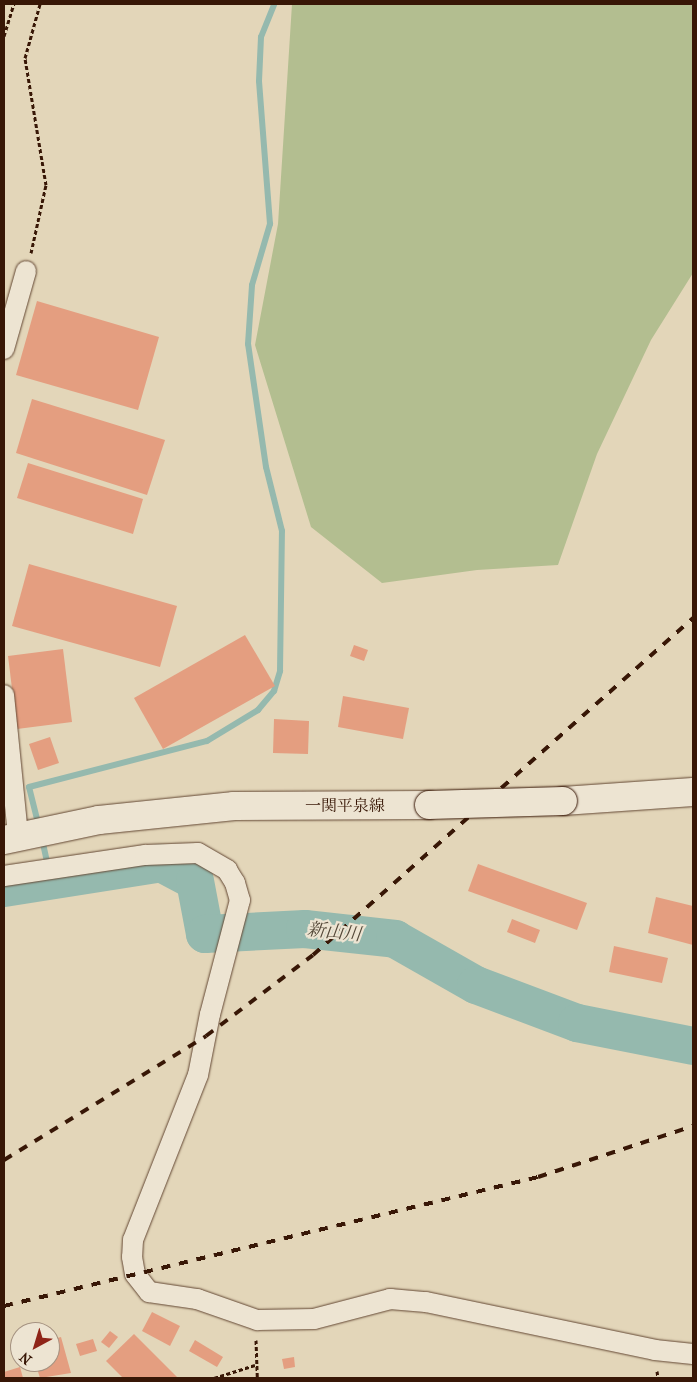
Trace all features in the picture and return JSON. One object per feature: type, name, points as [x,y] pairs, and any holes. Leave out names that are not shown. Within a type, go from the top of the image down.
[{"type":"main road","name":"一関平泉線","points":[[11,837],[99,820],[234,806],[429,805],[563,800],[692,792]]},
{"type":"street","points":[[4,349],[26,271]]},
{"type":"street","points":[[4,695],[11,837]]},
{"type":"street","points":[[4,876],[145,855],[198,853],[227,870],[235,883],[240,900],[210,1014],[198,1075],[134,1240],[132,1257],[136,1274],[149,1292],[197,1299],[257,1320],[314,1319],[390,1299],[426,1302],[655,1350],[693,1354]]},
{"type":"path","points":[[4,36],[14,4]]},
{"type":"path","points":[[26,271],[46,185],[25,58],[40,4]]},
{"type":"path","points":[[257,1320],[255,1365],[257,1378]]},
{"type":"path","points":[[214,1378],[255,1365]]},
{"type":"green space","points":[[292,4],[693,4],[693,273],[651,340],[597,454],[558,565],[477,570],[382,583],[311,527],[255,345],[278,224]]},
{"type":"building","points":[[37,301],[159,337],[138,410],[16,375]]},
{"type":"building","points":[[32,399],[165,440],[147,495],[16,453]]},
{"type":"building","points":[[28,463],[143,499],[133,534],[17,498]]},
{"type":"building","points":[[29,564],[177,606],[160,667],[12,626]]},
{"type":"building","points":[[245,635],[275,686],[163,749],[134,698]]},
{"type":"building","points":[[354,645],[368,650],[364,661],[350,656]]},
{"type":"building","points":[[63,649],[72,722],[17,729],[8,656]]},
{"type":"building","points":[[343,696],[409,708],[403,739],[338,727]]},
{"type":"building","points":[[274,719],[309,721],[308,754],[273,753]]},
{"type":"building","points":[[50,737],[59,763],[38,770],[29,744]]},
{"type":"building","points":[[478,864],[587,903],[577,930],[468,891]]},
{"type":"building","points":[[656,897],[693,906],[693,945],[648,933]]},
{"type":"building","points":[[512,919],[540,930],[535,943],[507,932]]},
{"type":"building","points":[[614,946],[668,958],[662,983],[609,972]]},
{"type":"building","points":[[152,1312],[180,1326],[170,1346],[142,1331]]},
{"type":"building","points":[[110,1331],[118,1337],[109,1348],[101,1342]]},
{"type":"building","points":[[134,1334],[178,1378],[123,1378],[106,1361]]},
{"type":"building","points":[[60,1337],[71,1373],[40,1378],[38,1372],[60,1372]]},
{"type":"building","points":[[93,1339],[97,1351],[80,1356],[76,1344]]},
{"type":"building","points":[[195,1340],[223,1357],[217,1367],[189,1351]]},
{"type":"building","points":[[294,1357],[295,1367],[284,1369],[282,1359]]},
{"type":"building","points":[[10,1370],[10,1372],[21,1372],[23,1378],[4,1378],[4,1372]]},
{"type":"waterway","points":[[39,827],[29,787],[207,741],[258,710],[274,691],[280,671],[282,531],[266,467],[248,344],[252,285],[270,224],[259,81],[261,37],[274,4]]},
{"type":"waterway","points":[[42,839],[51,880]]},
{"type":"waterway","name":"新山川","points":[[4,888],[161,863],[195,881],[205,934],[305,929],[395,939],[476,985],[577,1023],[693,1046]]},
{"type":"railway","points":[[4,1160],[206,1036],[313,955],[693,618]]},
{"type":"railway","points":[[4,1306],[538,1177],[693,1126]]}]
